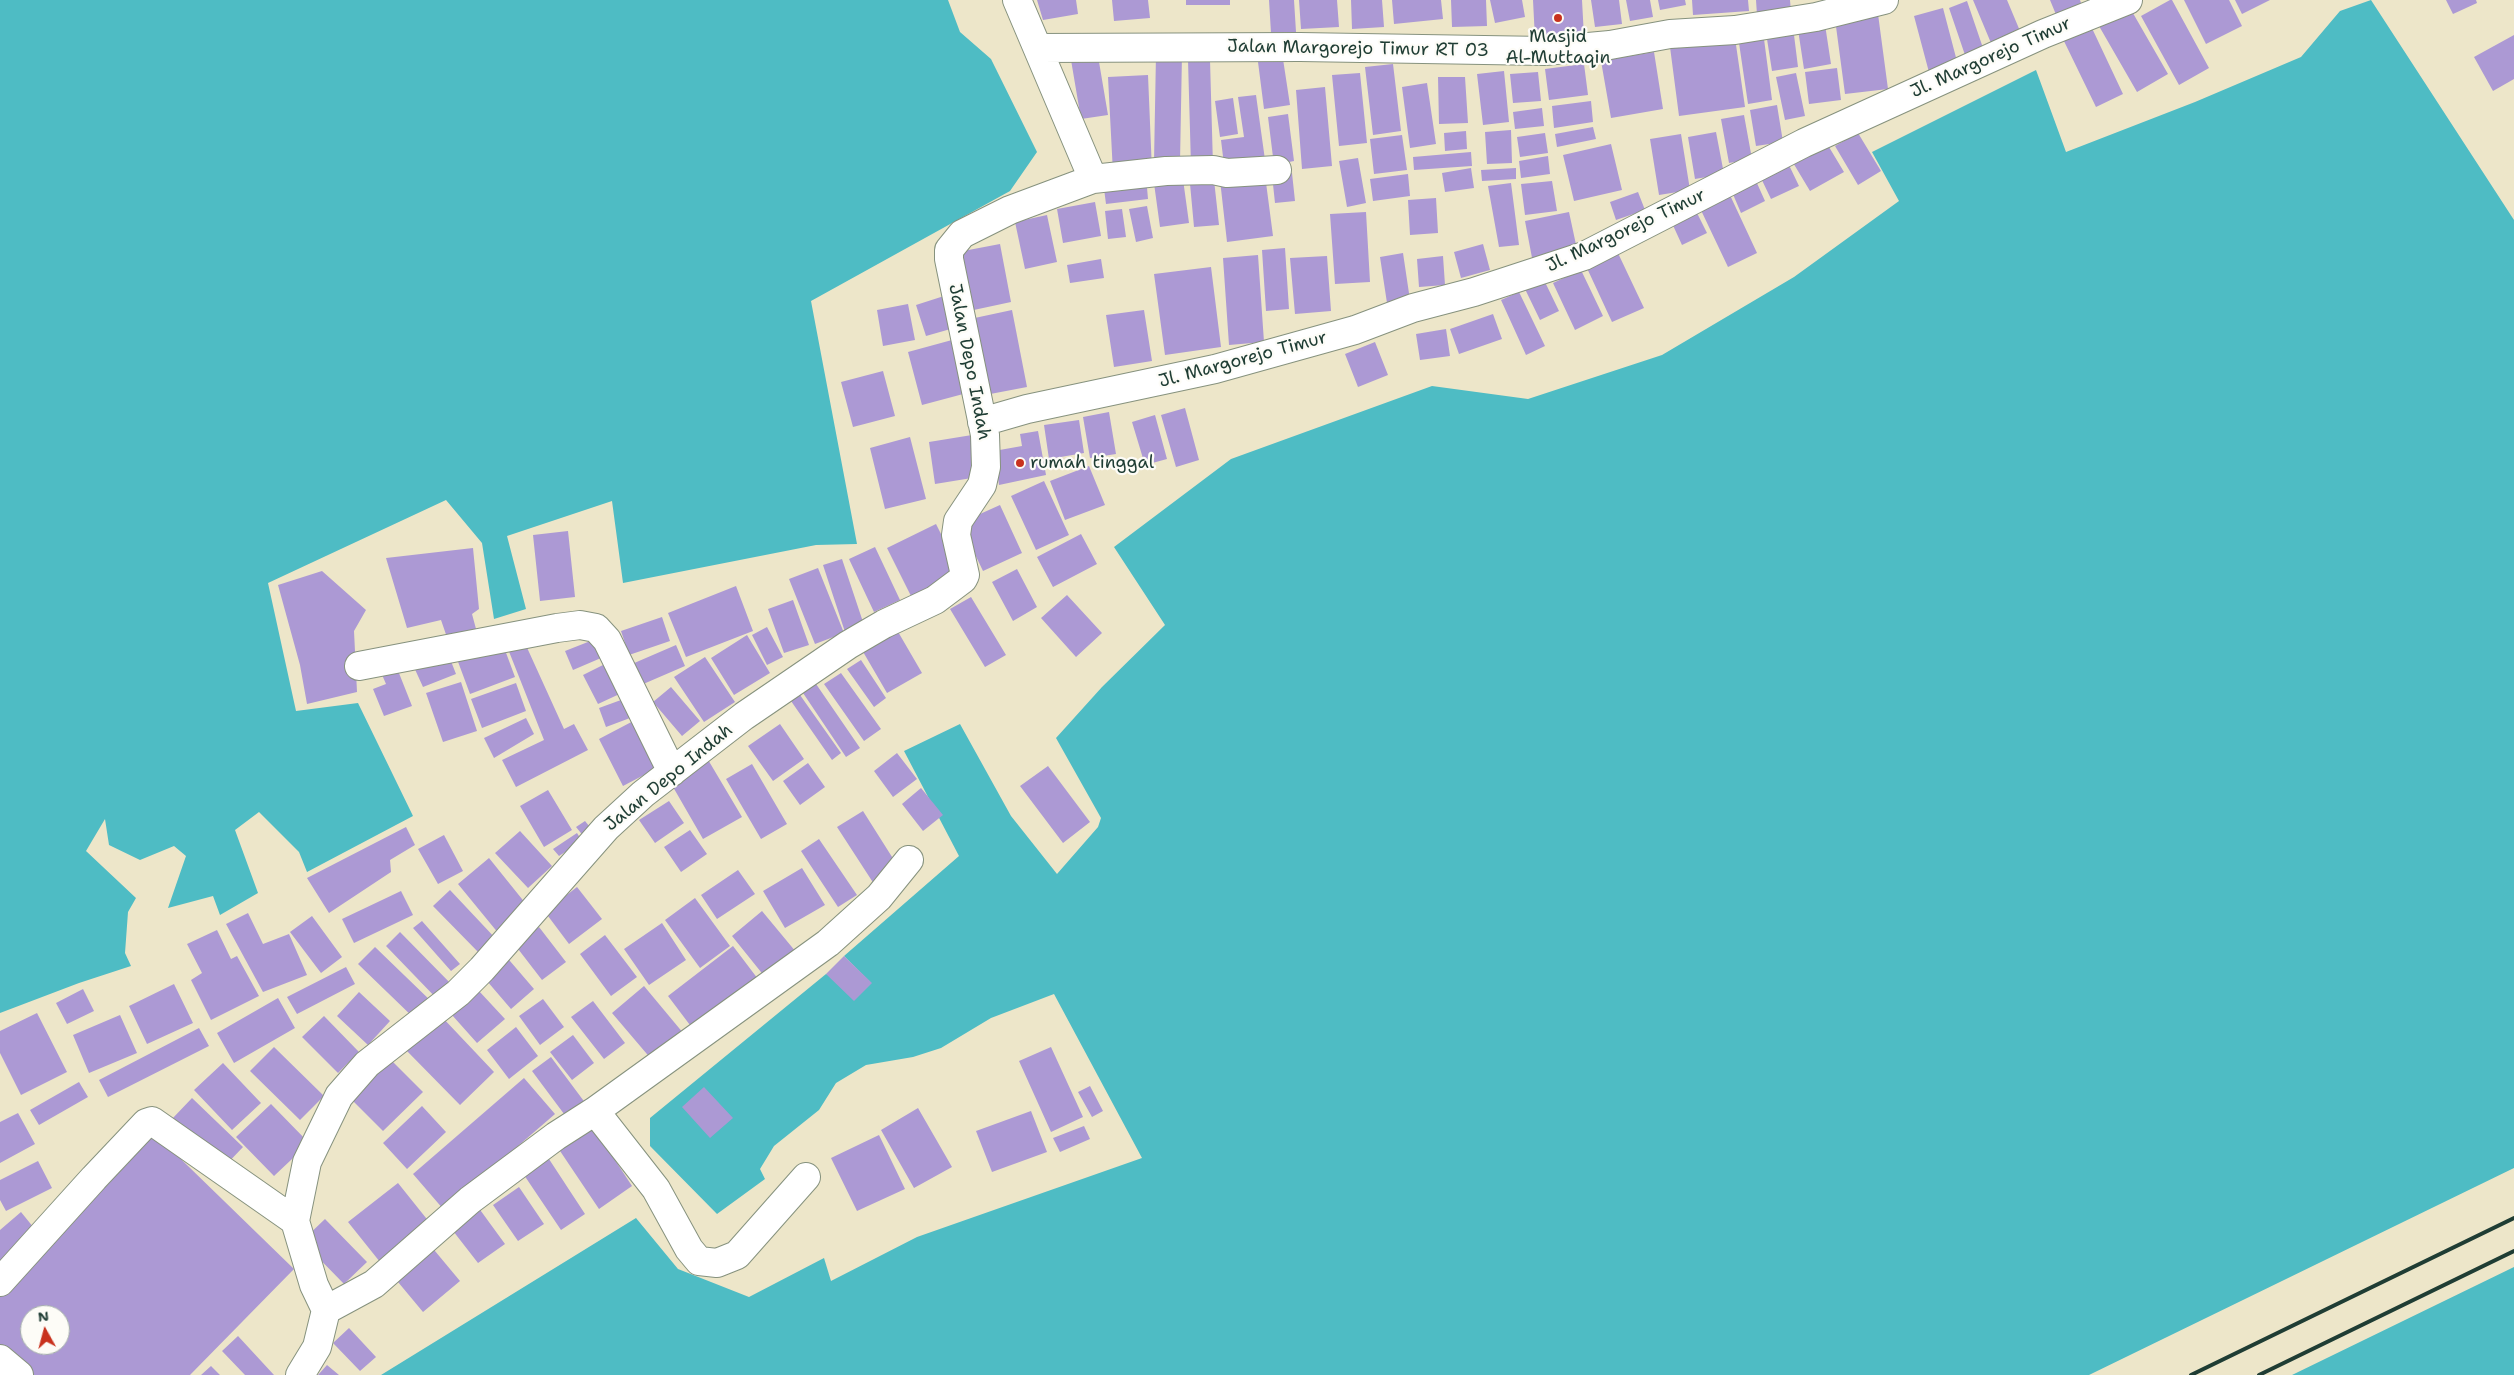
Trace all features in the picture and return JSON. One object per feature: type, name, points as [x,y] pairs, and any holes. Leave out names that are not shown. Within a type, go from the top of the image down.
[{"type":"street","points":[[1017,0],[1093,179],[1166,171],[1213,170],[1227,173],[1277,170]]},
{"type":"street","name":"Jalan Margorejo Timur RT 03","points":[[1039,48],[1300,47],[1545,51],[1610,44],[1670,34],[1735,30],[1816,17],[1884,0]]},
{"type":"street","name":"Jl. Margorejo Timur","points":[[982,422],[1027,409],[1151,384],[1281,351],[1355,330],[1423,306],[1474,292],[1584,256],[1804,143],[2043,34],[2128,0]]},
{"type":"street","name":"Jalan Depo Indah","points":[[326,1310],[314,1285],[295,1221],[307,1162],[339,1096],[366,1064],[458,993],[489,961],[606,828],[643,794],[744,716],[848,645],[884,624],[935,600],[963,580],[965,575],[956,535],[958,521],[982,485],[986,467],[985,435],[949,259],[949,250],[955,239],[1010,210],[1093,179]]},
{"type":"street","points":[[359,666],[556,628],[580,625],[596,628],[608,640],[672,772]]},
{"type":"street","points":[[300,1375],[317,1347],[326,1310],[374,1284],[470,1200],[556,1136],[595,1111],[828,943],[879,897],[909,860]]},
{"type":"street","points":[[595,1111],[656,1188],[689,1249],[699,1261],[717,1263],[737,1255],[806,1177]]},
{"type":"street","points":[[0,1282],[107,1164],[146,1124],[152,1121],[264,1202],[295,1221]]},
{"type":"street","points":[[0,1359],[19,1375]]},
{"type":"water","points":[[0,0],[948,0],[960,32],[991,59],[1037,152],[1010,191],[811,301],[857,544],[816,545],[623,583],[612,501],[507,536],[526,609],[494,619],[482,543],[446,500],[268,583],[296,711],[358,703],[413,816],[307,872],[299,852],[259,812],[235,830],[258,893],[220,915],[213,896],[168,908],[186,856],[174,846],[140,860],[109,845],[105,819],[86,851],[136,898],[128,912],[125,953],[131,966],[79,983],[0,1013]]},
{"type":"water","points":[[2371,0],[2514,220],[2514,1168],[2089,1375],[381,1375],[636,1218],[678,1269],[749,1297],[824,1258],[831,1281],[917,1237],[1142,1158],[1054,994],[991,1018],[941,1048],[913,1057],[866,1065],[836,1083],[819,1110],[774,1146],[760,1169],[765,1179],[717,1214],[650,1146],[650,1118],[826,974],[871,983],[844,956],[959,856],[904,751],[960,724],[1011,816],[1057,874],[1098,827],[1101,818],[1056,738],[1102,687],[1165,625],[1114,547],[1231,459],[1432,386],[1528,399],[1662,355],[1794,277],[1899,201],[1872,152],[2036,70],[2066,152],[2195,102],[2301,57],[2340,11]]},
{"type":"water","points":[[2514,1267],[2514,1375],[2292,1375]]},
{"type":"building","points":[[1037,0],[1076,0],[1078,14],[1043,20]]},
{"type":"building","points":[[1112,0],[1148,0],[1150,18],[1114,21]]},
{"type":"building","points":[[1186,0],[1230,0],[1230,5],[1186,5]]},
{"type":"building","points":[[1269,0],[1294,0],[1296,32],[1271,33]]},
{"type":"building","points":[[1299,0],[1337,0],[1339,27],[1301,29]]},
{"type":"building","points":[[1351,0],[1382,0],[1384,27],[1352,29]]},
{"type":"building","points":[[1392,0],[1441,0],[1443,19],[1394,24]]},
{"type":"building","points":[[1451,0],[1486,0],[1487,26],[1452,27]]},
{"type":"building","points":[[1490,0],[1522,0],[1525,17],[1495,23]]},
{"type":"building","name":"Masjid Al-Muttaqin","points":[[1533,0],[1582,0],[1584,37],[1535,39]]},
{"type":"building","points":[[1591,0],[1619,0],[1622,24],[1595,27]]},
{"type":"building","points":[[1626,0],[1650,0],[1653,17],[1630,21]]},
{"type":"building","points":[[1658,0],[1685,0],[1686,5],[1660,10]]},
{"type":"building","points":[[1692,0],[1748,0],[1749,11],[1693,15]]},
{"type":"building","points":[[1756,0],[1790,0],[1791,12],[1757,15]]},
{"type":"building","points":[[1973,0],[2007,0],[2020,31],[1991,43]]},
{"type":"building","points":[[2050,0],[2080,0],[2082,6],[2057,17]]},
{"type":"building","points":[[2172,0],[2209,68],[2179,85],[2141,16]]},
{"type":"building","points":[[2184,0],[2229,0],[2242,26],[2206,44]]},
{"type":"building","points":[[2235,0],[2270,0],[2242,14]]},
{"type":"building","points":[[2446,0],[2476,0],[2477,3],[2453,14]]},
{"type":"building","points":[[1967,1],[1983,48],[1965,55],[1949,8]]},
{"type":"building","points":[[1943,8],[1959,69],[1930,76],[1914,16]]},
{"type":"building","points":[[2130,8],[2168,74],[2137,92],[2099,26]]},
{"type":"building","points":[[1878,14],[1888,89],[1845,94],[1835,19]]},
{"type":"building","points":[[1824,18],[1831,64],[1804,69],[1797,23]]},
{"type":"building","points":[[2090,24],[2123,94],[2096,107],[2062,37]]},
{"type":"building","points":[[1794,35],[1798,67],[1772,71],[1767,39]]},
{"type":"building","points":[[2514,35],[2514,79],[2493,91],[2474,57]]},
{"type":"building","points":[[1735,38],[1745,107],[1679,116],[1670,47]]},
{"type":"building","points":[[1764,39],[1772,100],[1748,104],[1739,43]]},
{"type":"building","points":[[1654,52],[1663,109],[1611,118],[1601,61]]},
{"type":"building","points":[[1156,54],[1182,54],[1180,162],[1154,162]]},
{"type":"building","points":[[1098,56],[1108,115],[1081,119],[1071,60]]},
{"type":"building","points":[[1283,59],[1290,105],[1264,109],[1258,62]]},
{"type":"building","points":[[1188,60],[1210,60],[1213,166],[1191,166]]},
{"type":"building","points":[[1393,64],[1401,131],[1373,135],[1365,67]]},
{"type":"building","points":[[1584,64],[1588,95],[1549,100],[1545,69]]},
{"type":"building","points":[[1837,68],[1841,100],[1809,104],[1805,72]]},
{"type":"building","points":[[1504,71],[1509,122],[1483,125],[1477,74]]},
{"type":"building","points":[[1538,72],[1541,101],[1513,103],[1510,74]]},
{"type":"building","points":[[1360,73],[1367,143],[1339,146],[1332,75]]},
{"type":"building","points":[[1796,73],[1805,116],[1785,120],[1776,77]]},
{"type":"building","points":[[1148,75],[1152,171],[1113,173],[1108,77]]},
{"type":"building","points":[[1438,77],[1465,77],[1468,123],[1439,124]]},
{"type":"building","points":[[1427,83],[1436,144],[1410,148],[1402,87]]},
{"type":"building","points":[[1325,87],[1332,166],[1302,169],[1296,90]]},
{"type":"building","points":[[1256,95],[1266,167],[1225,173],[1221,140],[1244,137],[1238,97]]},
{"type":"building","points":[[1233,98],[1238,134],[1220,137],[1215,101]]},
{"type":"building","points":[[1591,101],[1593,122],[1554,128],[1552,106]]},
{"type":"building","points":[[1777,105],[1783,142],[1756,146],[1750,110]]},
{"type":"building","points":[[1542,108],[1544,126],[1515,129],[1513,112]]},
{"type":"building","points":[[1288,114],[1294,161],[1274,165],[1268,117]]},
{"type":"building","points":[[1744,115],[1752,159],[1729,163],[1721,119]]},
{"type":"building","points":[[1593,127],[1596,139],[1557,147],[1555,134]]},
{"type":"building","points":[[1511,130],[1512,163],[1487,164],[1485,132]]},
{"type":"building","points":[[1466,131],[1467,149],[1445,151],[1444,133]]},
{"type":"building","points":[[1716,132],[1724,174],[1695,179],[1688,137]]},
{"type":"building","points":[[1545,133],[1548,153],[1520,157],[1517,137]]},
{"type":"building","points":[[1858,133],[1881,171],[1858,185],[1835,146]]},
{"type":"building","points":[[1681,134],[1690,190],[1659,195],[1650,139]]},
{"type":"building","points":[[1402,135],[1407,170],[1374,174],[1370,139]]},
{"type":"building","points":[[1826,142],[1844,172],[1810,191],[1792,161]]},
{"type":"building","points":[[1611,144],[1622,190],[1574,201],[1563,155]]},
{"type":"building","points":[[1471,152],[1472,166],[1414,170],[1413,157]]},
{"type":"building","points":[[1548,156],[1550,174],[1521,178],[1519,161]]},
{"type":"building","points":[[1358,158],[1366,203],[1347,207],[1339,161]]},
{"type":"building","points":[[1788,163],[1799,186],[1771,199],[1760,176]]},
{"type":"building","points":[[1471,168],[1474,188],[1445,192],[1442,173]]},
{"type":"building","points":[[1516,168],[1516,179],[1482,181],[1481,170]]},
{"type":"building","points":[[1213,171],[1219,225],[1194,227],[1189,173]]},
{"type":"building","points":[[1182,172],[1189,223],[1160,227],[1153,176]]},
{"type":"building","points":[[1292,173],[1295,201],[1275,203],[1272,175]]},
{"type":"building","points":[[1408,174],[1410,196],[1373,201],[1370,179]]},
{"type":"building","points":[[1265,175],[1273,236],[1227,242],[1220,180]]},
{"type":"building","points":[[1146,176],[1148,199],[1106,204],[1103,181]]},
{"type":"building","points":[[1552,181],[1557,211],[1525,215],[1521,184]]},
{"type":"building","points":[[1756,181],[1765,201],[1741,213],[1732,192]]},
{"type":"building","points":[[1511,183],[1519,245],[1499,247],[1488,186]]},
{"type":"building","points":[[1638,192],[1645,210],[1616,220],[1610,202]]},
{"type":"building","points":[[1729,193],[1757,253],[1728,267],[1699,206]]},
{"type":"building","points":[[1436,198],[1438,233],[1410,235],[1408,200]]},
{"type":"building","points":[[1095,202],[1101,236],[1063,243],[1057,209]]},
{"type":"building","points":[[1147,206],[1153,238],[1136,242],[1129,209]]},
{"type":"building","points":[[1122,209],[1126,237],[1108,239],[1105,211]]},
{"type":"building","points":[[1695,209],[1707,233],[1682,245],[1671,221]]},
{"type":"building","points":[[1366,212],[1370,282],[1335,284],[1330,214]]},
{"type":"building","points":[[1569,212],[1578,254],[1533,263],[1525,221]]},
{"type":"building","points":[[1047,215],[1057,262],[1025,269],[1015,222]]},
{"type":"building","points":[[1000,244],[1011,302],[969,311],[958,252]]},
{"type":"building","points":[[1483,244],[1490,270],[1461,278],[1454,252]]},
{"type":"building","points":[[1285,248],[1289,309],[1266,311],[1262,250]]},
{"type":"building","points":[[1617,251],[1644,308],[1612,322],[1586,266]]},
{"type":"building","points":[[1403,253],[1410,300],[1387,303],[1380,257]]},
{"type":"building","points":[[1258,255],[1264,342],[1229,345],[1223,258]]},
{"type":"building","points":[[1327,256],[1331,311],[1295,314],[1290,258]]},
{"type":"building","points":[[1443,256],[1445,285],[1419,287],[1417,259]]},
{"type":"building","points":[[1101,259],[1104,278],[1070,283],[1067,265]]},
{"type":"building","points":[[1211,267],[1221,347],[1165,355],[1154,274]]},
{"type":"building","points":[[1581,270],[1603,316],[1575,330],[1553,283]]},
{"type":"building","points":[[1544,280],[1559,311],[1540,320],[1525,289]]},
{"type":"building","points":[[1519,292],[1545,346],[1526,355],[1501,300]]},
{"type":"building","points":[[944,296],[954,328],[926,336],[916,305]]},
{"type":"building","points":[[908,304],[915,340],[883,346],[877,310]]},
{"type":"building","points":[[1012,310],[1027,387],[985,395],[970,319]]},
{"type":"building","points":[[1144,310],[1152,361],[1114,367],[1106,315]]},
{"type":"building","points":[[1493,314],[1502,339],[1459,354],[1450,329]]},
{"type":"building","points":[[1446,329],[1450,356],[1420,360],[1416,334]]},
{"type":"building","points":[[952,340],[967,393],[922,405],[908,352]]},
{"type":"building","points":[[1375,342],[1388,375],[1358,387],[1345,354]]},
{"type":"building","points":[[883,371],[895,416],[853,427],[841,382]]},
{"type":"building","points":[[1185,408],[1199,460],[1176,467],[1161,415]]},
{"type":"building","points":[[1109,412],[1116,454],[1090,458],[1083,417]]},
{"type":"building","points":[[1155,415],[1167,459],[1145,465],[1132,422]]},
{"type":"building","points":[[1079,420],[1084,453],[1049,459],[1044,425]]},
{"type":"building","name":"rumah tinggal","points":[[1038,431],[1046,475],[999,485],[994,451],[1022,446],[1020,434]]},
{"type":"building","points":[[972,435],[978,477],[935,484],[929,442]]},
{"type":"building","points":[[910,437],[926,499],[885,509],[870,448]]},
{"type":"building","points":[[1089,466],[1105,505],[1065,520],[1050,481]]},
{"type":"building","points":[[1044,481],[1069,535],[1036,550],[1011,496]]},
{"type":"building","points":[[1000,505],[1022,553],[983,571],[960,523]]},
{"type":"building","points":[[936,524],[960,572],[911,596],[887,548]]},
{"type":"building","points":[[568,531],[575,597],[540,601],[533,535]]},
{"type":"building","points":[[1081,534],[1097,564],[1053,587],[1037,557]]},
{"type":"building","points":[[875,547],[900,600],[874,612],[849,559]]},
{"type":"building","points":[[473,548],[479,609],[472,614],[479,640],[450,646],[441,620],[407,628],[386,558]]},
{"type":"building","points":[[842,559],[864,625],[845,632],[823,565]]},
{"type":"building","points":[[818,568],[844,633],[815,644],[789,579]]},
{"type":"building","points":[[1017,569],[1037,607],[1013,621],[992,582]]},
{"type":"building","points":[[322,571],[366,610],[354,631],[357,692],[307,704],[300,665],[278,585]]},
{"type":"building","points":[[736,586],[753,631],[686,657],[668,613]]},
{"type":"building","points":[[1067,595],[1102,633],[1076,657],[1041,618]]},
{"type":"building","points":[[971,597],[1006,655],[985,667],[950,609]]},
{"type":"building","points":[[793,600],[809,645],[784,653],[768,609]]},
{"type":"building","points":[[662,617],[670,641],[629,655],[621,631]]},
{"type":"building","points":[[767,627],[783,657],[767,665],[752,635]]},
{"type":"building","points":[[897,630],[922,673],[887,693],[862,650]]},
{"type":"building","points":[[747,635],[770,673],[734,695],[711,658]]},
{"type":"building","points":[[593,640],[601,658],[573,670],[565,651]]},
{"type":"building","points":[[524,641],[564,729],[574,724],[588,750],[516,787],[502,760],[544,740],[508,649]]},
{"type":"building","points":[[502,642],[515,677],[470,694],[457,659]]},
{"type":"building","points":[[676,645],[685,666],[641,685],[632,664]]},
{"type":"building","points":[[447,651],[456,674],[423,687],[413,665]]},
{"type":"building","points":[[705,657],[735,702],[704,722],[674,677]]},
{"type":"building","points":[[861,660],[886,698],[874,707],[847,669]]},
{"type":"building","points":[[611,661],[626,691],[598,704],[583,675]]},
{"type":"building","points":[[395,663],[412,706],[384,716],[373,689],[386,684],[380,670]]},
{"type":"building","points":[[841,673],[881,729],[864,741],[824,684]]},
{"type":"building","points":[[814,681],[860,748],[846,757],[801,690]]},
{"type":"building","points":[[461,682],[477,731],[443,742],[426,693]]},
{"type":"building","points":[[516,683],[526,711],[482,728],[471,699]]},
{"type":"building","points":[[671,687],[700,721],[682,736],[653,702]]},
{"type":"building","points":[[800,695],[841,753],[832,760],[791,701]]},
{"type":"building","points":[[632,696],[638,715],[606,727],[599,708]]},
{"type":"building","points":[[526,718],[534,734],[494,758],[484,738]]},
{"type":"building","points":[[639,718],[663,765],[623,786],[599,739]]},
{"type":"building","points":[[780,724],[804,759],[773,781],[748,746]]},
{"type":"building","points":[[897,753],[917,779],[893,797],[874,771]]},
{"type":"building","points":[[707,758],[742,817],[703,839],[669,780]]},
{"type":"building","points":[[808,763],[825,787],[800,805],[783,781]]},
{"type":"building","points":[[752,764],[787,824],[761,839],[726,779]]},
{"type":"building","points":[[1048,766],[1090,822],[1063,843],[1020,786]]},
{"type":"building","points":[[921,788],[943,815],[923,831],[902,804]]},
{"type":"building","points":[[548,790],[572,830],[544,847],[520,806]]},
{"type":"building","points":[[669,801],[684,823],[655,843],[639,820]]},
{"type":"building","points":[[863,811],[899,868],[874,884],[837,827]]},
{"type":"building","points":[[585,821],[594,832],[585,838],[576,827]]},
{"type":"building","points":[[406,827],[415,845],[390,860],[391,872],[329,913],[307,878]]},
{"type":"building","points":[[690,830],[707,854],[681,872],[664,847]]},
{"type":"building","points":[[520,831],[552,866],[528,888],[495,853]]},
{"type":"building","points":[[577,833],[582,841],[559,856],[553,849]]},
{"type":"building","points":[[444,835],[463,871],[438,884],[418,849]]},
{"type":"building","points":[[819,839],[857,895],[838,907],[801,851]]},
{"type":"building","points":[[489,858],[530,909],[499,934],[458,884]]},
{"type":"building","points":[[802,868],[825,905],[785,928],[763,891]]},
{"type":"building","points":[[738,870],[755,894],[717,919],[701,895]]},
{"type":"building","points":[[577,887],[602,919],[569,944],[545,912]]},
{"type":"building","points":[[450,890],[497,940],[481,955],[433,906]]},
{"type":"building","points":[[401,891],[413,915],[354,943],[342,919]]},
{"type":"building","points":[[695,898],[730,946],[700,968],[665,920]]},
{"type":"building","points":[[762,911],[796,952],[765,977],[732,936]]},
{"type":"building","points":[[248,913],[263,944],[289,934],[307,975],[263,992],[226,924]]},
{"type":"building","points":[[312,916],[342,957],[321,973],[290,932]]},
{"type":"building","points":[[422,921],[460,964],[451,971],[413,928]]},
{"type":"building","points":[[662,923],[686,960],[649,985],[624,949]]},
{"type":"building","points":[[539,927],[566,962],[542,980],[515,945]]},
{"type":"building","points":[[217,930],[231,959],[237,956],[259,996],[211,1020],[191,980],[202,973],[187,944]]},
{"type":"building","points":[[400,932],[455,988],[441,1003],[386,946]]},
{"type":"building","points":[[605,935],[637,977],[611,996],[580,954]]},
{"type":"building","points":[[733,946],[761,983],[696,1033],[668,996]]},
{"type":"building","points":[[375,947],[434,1004],[417,1021],[358,964]]},
{"type":"building","points":[[504,954],[534,989],[511,1009],[481,974]]},
{"type":"building","points":[[844,956],[872,983],[854,1001],[826,974]]},
{"type":"building","points":[[346,967],[355,984],[297,1014],[287,997]]},
{"type":"building","points":[[174,984],[193,1023],[147,1044],[129,1006]]},
{"type":"building","points":[[644,986],[684,1034],[652,1060],[612,1013]]},
{"type":"building","points":[[83,989],[94,1011],[67,1024],[56,1003]]},
{"type":"building","points":[[479,991],[505,1019],[477,1043],[452,1015]]},
{"type":"building","points":[[359,992],[390,1021],[368,1045],[337,1016]]},
{"type":"building","points":[[278,998],[295,1028],[234,1063],[217,1033]]},
{"type":"building","points":[[543,999],[564,1027],[540,1045],[519,1016]]},
{"type":"building","points":[[593,1001],[625,1043],[604,1059],[571,1017]]},
{"type":"building","points":[[37,1013],[67,1072],[21,1095],[0,1053],[0,1031]]},
{"type":"building","points":[[120,1015],[137,1053],[89,1073],[73,1035]]},
{"type":"building","points":[[324,1016],[359,1052],[338,1073],[302,1037]]},
{"type":"building","points":[[441,1016],[494,1072],[460,1105],[406,1050]]},
{"type":"building","points":[[516,1027],[538,1056],[509,1079],[487,1050]]},
{"type":"building","points":[[199,1028],[209,1046],[108,1097],[99,1080]]},
{"type":"building","points":[[573,1035],[594,1063],[572,1080],[550,1052]]},
{"type":"building","points":[[274,1047],[324,1096],[300,1120],[250,1071]]},
{"type":"building","points":[[1051,1047],[1083,1117],[1051,1132],[1019,1061]]},
{"type":"building","points":[[551,1057],[589,1108],[570,1122],[532,1071]]},
{"type":"building","points":[[391,1060],[423,1092],[383,1131],[351,1099]]},
{"type":"building","points":[[223,1063],[261,1103],[232,1130],[194,1090]]},
{"type":"building","points":[[524,1078],[555,1114],[444,1210],[413,1174]]},
{"type":"building","points":[[79,1082],[88,1097],[39,1125],[30,1110]]},
{"type":"building","points":[[1090,1086],[1103,1111],[1092,1117],[1078,1092]]},
{"type":"building","points":[[704,1087],[733,1118],[710,1138],[682,1107]]},
{"type":"building","points":[[192,1098],[243,1147],[223,1168],[172,1119]]},
{"type":"building","points":[[271,1104],[309,1143],[274,1176],[236,1137]]},
{"type":"building","points":[[422,1106],[446,1132],[407,1169],[383,1143]]},
{"type":"building","points":[[918,1108],[952,1167],[914,1188],[881,1130]]},
{"type":"building","points":[[1031,1111],[1047,1152],[992,1172],[976,1131]]},
{"type":"building","points":[[18,1113],[35,1144],[0,1163],[0,1122]]},
{"type":"building","points":[[590,1122],[632,1186],[599,1209],[556,1145]]},
{"type":"building","points":[[1084,1126],[1090,1139],[1060,1152],[1053,1138]]},
{"type":"building","points":[[152,1131],[294,1269],[190,1375],[29,1375],[0,1347],[0,1286]]},
{"type":"building","points":[[879,1135],[905,1189],[857,1211],[831,1158]]},
{"type":"building","points":[[547,1156],[585,1214],[561,1230],[522,1172]]},
{"type":"building","points":[[38,1161],[52,1188],[6,1211],[0,1200],[0,1180]]},
{"type":"building","points":[[398,1183],[430,1223],[380,1262],[348,1222]]},
{"type":"building","points":[[519,1187],[544,1224],[518,1241],[493,1205]]},
{"type":"building","points":[[478,1207],[505,1244],[478,1263],[450,1227]]},
{"type":"building","points":[[21,1212],[38,1233],[0,1277],[0,1230]]},
{"type":"building","points":[[325,1219],[367,1262],[344,1284],[302,1241]]},
{"type":"building","points":[[430,1245],[460,1281],[423,1312],[393,1276]]},
{"type":"building","points":[[349,1328],[376,1357],[360,1371],[333,1343]]},
{"type":"building","points":[[238,1336],[274,1375],[245,1375],[222,1351]]},
{"type":"building","points":[[327,1365],[339,1375],[318,1375]]},
{"type":"building","points":[[211,1366],[220,1375],[201,1375]]},
{"type":"railway","points":[[2191,1375],[2514,1218]]},
{"type":"railway","points":[[2259,1375],[2514,1251]]},
{"type":"place","name":"Masjid Al-Muttaqin","points":[[1558,18]]},
{"type":"place","name":"rumah tinggal","points":[[1020,463]]}]
